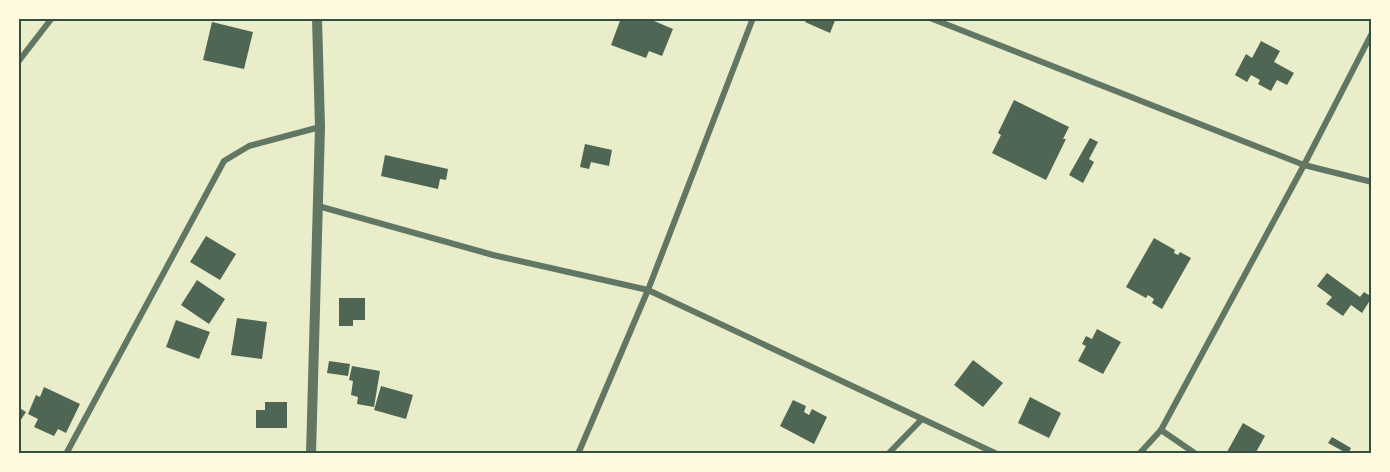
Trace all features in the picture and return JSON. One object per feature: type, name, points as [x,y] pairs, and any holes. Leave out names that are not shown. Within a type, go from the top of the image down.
[{"type":"street","points":[[18,62],[52,18]]},
{"type":"street","points":[[311,454],[320,127],[317,18]]},
{"type":"street","points":[[578,454],[648,290],[753,18]]},
{"type":"street","points":[[930,18],[1304,165],[1372,182]]},
{"type":"street","points":[[1139,454],[1161,430],[1304,165],[1372,33]]},
{"type":"street","points":[[66,454],[224,161],[249,146],[320,127]]},
{"type":"street","points":[[318,206],[493,255],[648,290],[997,454]]},
{"type":"street","points":[[888,454],[922,419]]},
{"type":"street","points":[[1161,430],[1196,454]]},
{"type":"building","points":[[621,18],[647,18],[673,29],[662,56],[649,51],[646,58],[611,45]]},
{"type":"building","points":[[807,18],[836,18],[830,33],[805,22]]},
{"type":"building","points":[[212,22],[253,32],[244,69],[203,60]]},
{"type":"building","points":[[1261,41],[1280,51],[1274,62],[1294,73],[1287,85],[1277,80],[1271,91],[1258,84],[1260,80],[1251,75],[1247,82],[1235,75],[1246,54],[1252,58]]},
{"type":"building","points":[[1014,100],[1069,127],[1063,139],[1066,139],[1046,180],[992,153],[1001,135],[998,133]]},
{"type":"building","points":[[1090,138],[1098,142],[1089,159],[1094,162],[1083,183],[1069,175]]},
{"type":"building","points":[[585,144],[612,150],[609,166],[591,162],[589,169],[580,167]]},
{"type":"building","points":[[385,155],[448,169],[446,180],[440,179],[438,189],[381,176]]},
{"type":"building","points":[[206,236],[236,254],[220,280],[190,262]]},
{"type":"building","points":[[1154,238],[1175,250],[1174,253],[1178,255],[1180,252],[1191,258],[1162,309],[1152,303],[1154,299],[1148,295],[1146,298],[1126,287]]},
{"type":"building","points":[[1327,273],[1360,297],[1364,292],[1372,297],[1362,313],[1351,305],[1343,316],[1326,304],[1332,297],[1317,286]]},
{"type":"building","points":[[197,280],[225,299],[209,324],[181,305]]},
{"type":"building","points":[[339,298],[365,298],[365,320],[353,320],[353,326],[339,326]]},
{"type":"building","points":[[237,318],[267,322],[262,359],[231,355]]},
{"type":"building","points":[[176,320],[210,332],[199,359],[166,347]]},
{"type":"building","points":[[1097,329],[1121,342],[1103,374],[1078,361],[1086,346],[1082,344],[1086,336],[1092,339]]},
{"type":"building","points":[[973,360],[1003,383],[983,407],[954,385]]},
{"type":"building","points":[[329,361],[350,364],[348,376],[327,373]]},
{"type":"building","points":[[352,366],[380,371],[374,407],[357,404],[358,397],[351,395],[353,381],[349,380]]},
{"type":"building","points":[[381,386],[413,395],[406,419],[374,410]]},
{"type":"building","points":[[44,387],[80,404],[66,433],[58,429],[54,436],[34,427],[38,419],[28,414],[36,395],[40,397]]},
{"type":"building","points":[[1030,397],[1061,413],[1049,438],[1018,423]]},
{"type":"building","points":[[793,400],[806,406],[804,412],[809,415],[812,409],[827,417],[814,444],[780,426]]},
{"type":"building","points":[[265,402],[287,402],[287,428],[256,428],[256,410],[265,410]]},
{"type":"building","points":[[18,407],[26,412],[18,424]]},
{"type":"building","points":[[1243,423],[1265,436],[1255,454],[1231,454],[1227,452]]},
{"type":"building","points":[[1332,437],[1351,448],[1348,454],[1328,443]]}]
